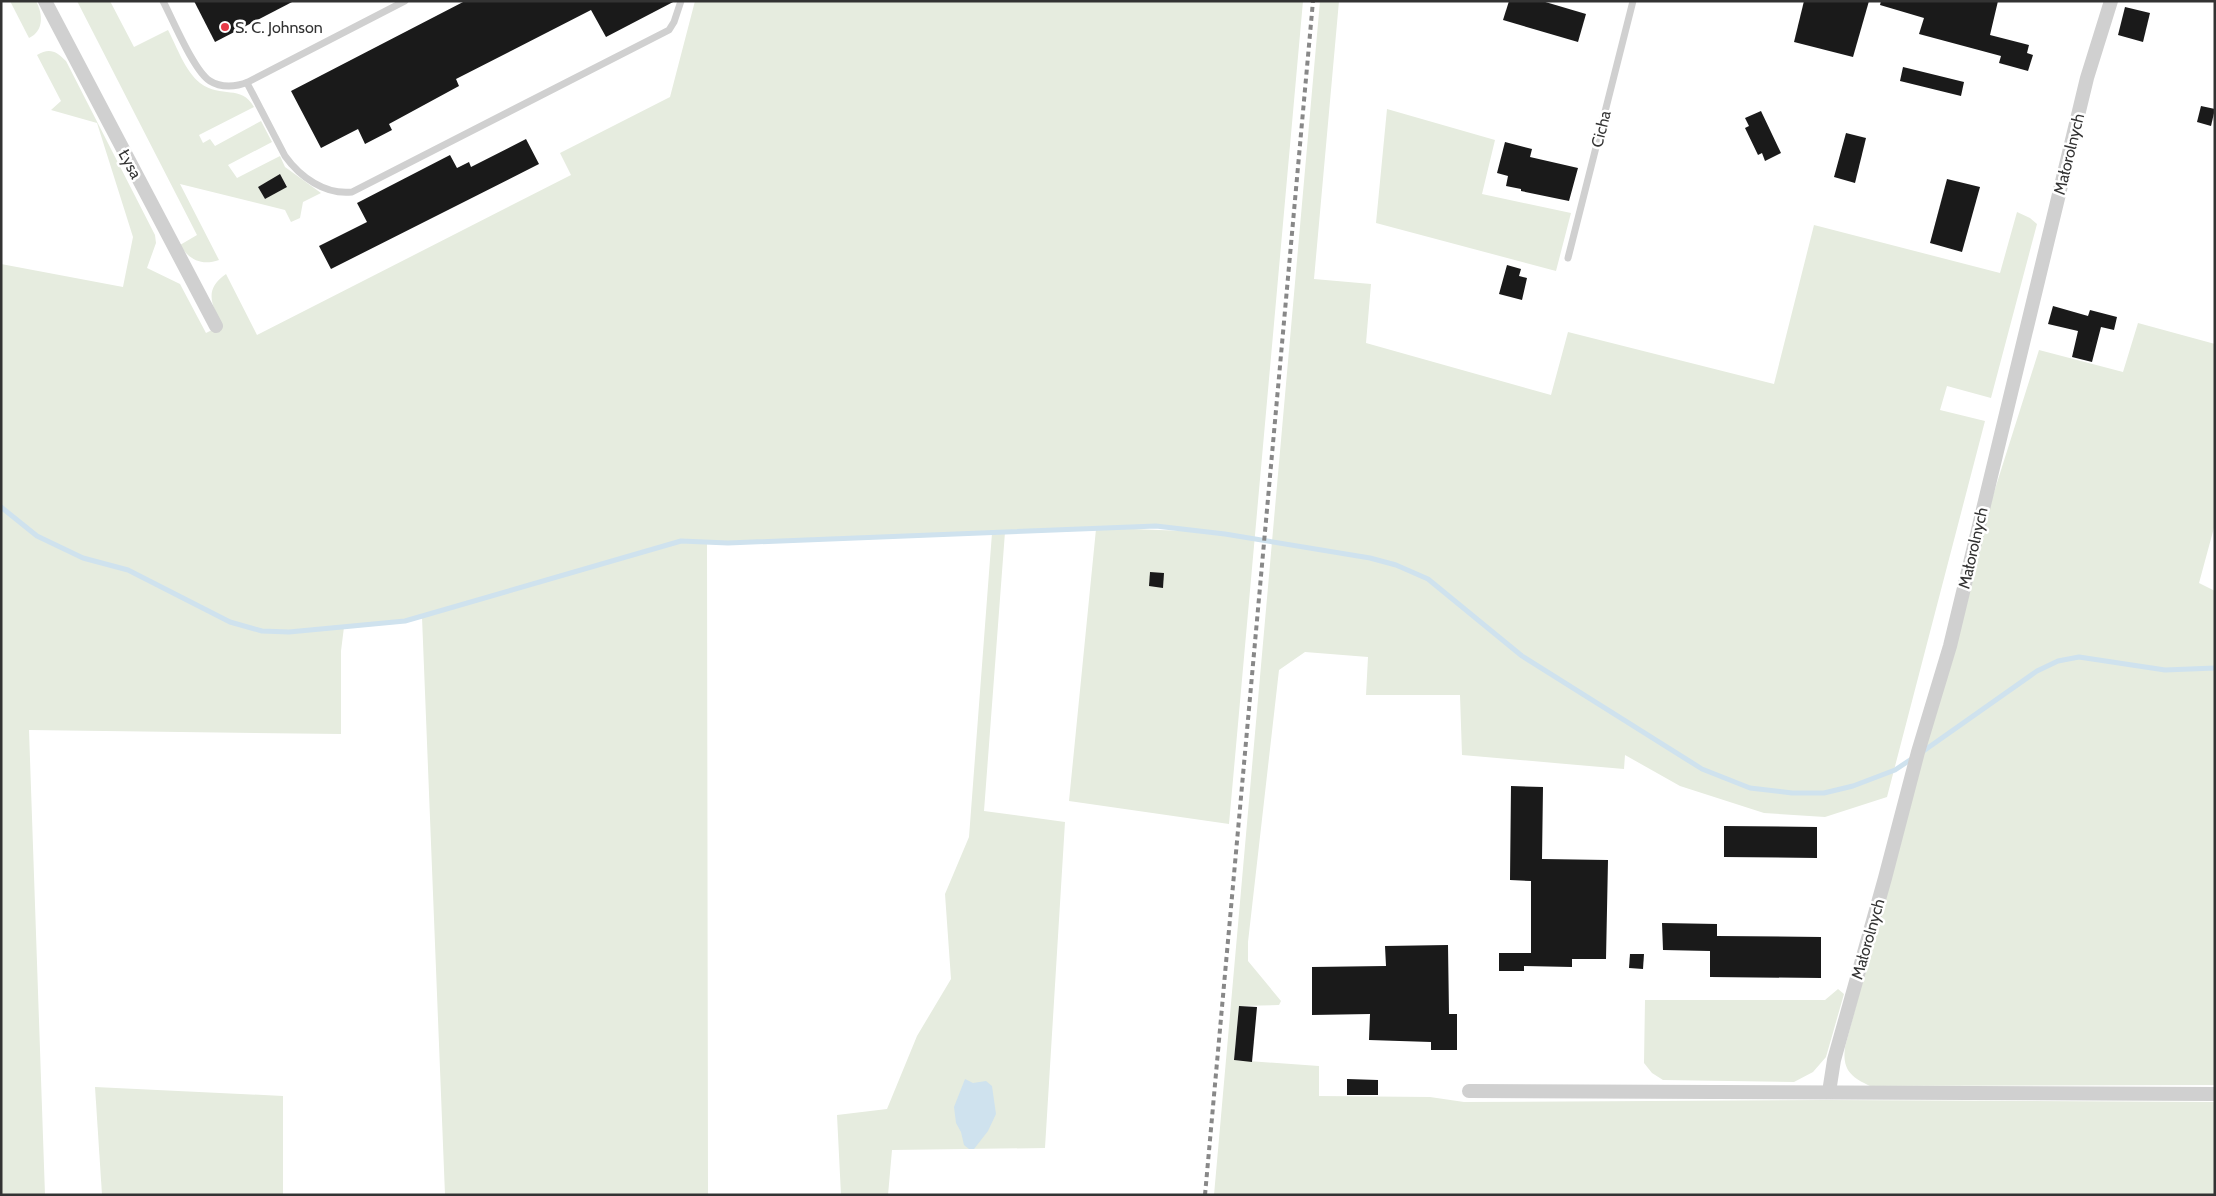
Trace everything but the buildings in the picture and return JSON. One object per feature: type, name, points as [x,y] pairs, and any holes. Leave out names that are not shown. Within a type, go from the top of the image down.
[{"type":"street","name":"Łysa","points":[[45,1],[216,326]]},
{"type":"street","name":"Małorolnych","points":[[1829,1092],[1834,1060],[1918,752],[1950,646],[2087,78],[2111,1]]},
{"type":"street","points":[[1469,1090],[2215,1094]]},
{"type":"lane","points":[[163,1],[196,65],[207,78],[216,84],[226,86],[247,83],[405,1]]},
{"type":"lane","points":[[247,83],[292,166],[323,188],[352,192],[669,30],[674,22],[681,1]]},
{"type":"lane","name":"Cicha","points":[[1568,258],[1633,1]]},
{"type":"shaded area","points":[[10,1],[36,1],[40,11],[41,22],[34,35],[29,38]]},
{"type":"shaded area","points":[[77,1],[110,1],[134,47],[168,30],[190,72],[200,83],[208,88],[237,94],[249,100],[254,107],[199,135],[203,143],[210,139],[215,146],[261,121],[272,142],[228,165],[237,178],[280,156],[285,167],[321,193],[303,202],[300,218],[291,222],[285,210],[180,184],[219,260],[202,262],[188,255],[180,245],[197,235]],"holes":[[[280,175],[287,186],[265,199],[258,187]]]},
{"type":"shaded area","points":[[695,1],[1303,1],[1229,824],[1069,801],[1096,529],[1005,532],[984,811],[1065,822],[1045,1148],[892,1150],[888,1195],[841,1195],[837,1115],[887,1109],[917,1036],[951,979],[945,894],[969,837],[992,533],[707,542],[708,1195],[445,1195],[422,617],[405,621],[344,627],[341,651],[341,734],[29,730],[45,1195],[1,1195],[1,264],[123,287],[133,237],[97,123],[51,110],[61,101],[37,55],[50,51],[60,55],[66,61],[155,235],[156,243],[147,268],[180,284],[206,333],[222,325],[215,311],[212,292],[214,286],[226,274],[257,335],[571,175],[560,153],[670,97]],"holes":[[[1156,526],[1185,531],[1107,528]]]},
{"type":"shaded area","points":[[1320,1],[1339,1],[1314,279],[1371,284],[1366,343],[1551,395],[1568,332],[1774,384],[1814,225],[2000,273],[2017,212],[2030,218],[2037,224],[1991,398],[1947,386],[1940,410],[1985,421],[1887,797],[1825,817],[1764,813],[1680,786],[1625,755],[1624,769],[1462,755],[1460,695],[1366,695],[1368,657],[1305,652],[1279,670],[1248,942],[1248,961],[1281,1001],[1279,1005],[1239,1006],[1234,1060],[1319,1066],[1319,1096],[1430,1097],[1464,1102],[1826,1100],[2215,1102],[2215,1195],[1214,1195]]},
{"type":"shaded area","points":[[1387,109],[1495,140],[1482,194],[1571,213],[1556,271],[1376,223]]},
{"type":"shaded area","points":[[2138,323],[2215,344],[2215,524],[2199,583],[2215,591],[2215,1085],[1870,1086],[1849,1072],[1845,1062],[1845,1047],[1983,527],[2039,350],[2123,372]]},
{"type":"shaded area","points":[[1838,989],[1844,994],[1826,1057],[1813,1072],[1794,1082],[1663,1080],[1652,1073],[1644,1063],[1645,1000],[1825,1000]]},
{"type":"shaded area","points":[[95,1087],[283,1096],[283,1195],[102,1195]]},
{"type":"water","points":[[965,1079],[973,1083],[986,1081],[992,1086],[996,1114],[988,1131],[974,1149],[969,1149],[964,1145],[961,1132],[956,1123],[954,1107]]},
{"type":"waterway","points":[[1,507],[37,536],[83,558],[128,570],[230,622],[262,631],[289,632],[405,621],[681,541],[728,543],[1156,526],[1225,534],[1370,558],[1396,565],[1428,579],[1522,656],[1702,769],[1750,788],[1792,793],[1824,793],[1853,786],[1895,770],[1913,758]]},
{"type":"waterway","points":[[1922,752],[2037,671],[2058,661],[2079,657],[2165,670],[2215,668]]},
{"type":"railway","points":[[1205,1195],[1313,1]]},
{"type":"place","name":"S. C. Johnson","points":[[225,27]]}]
